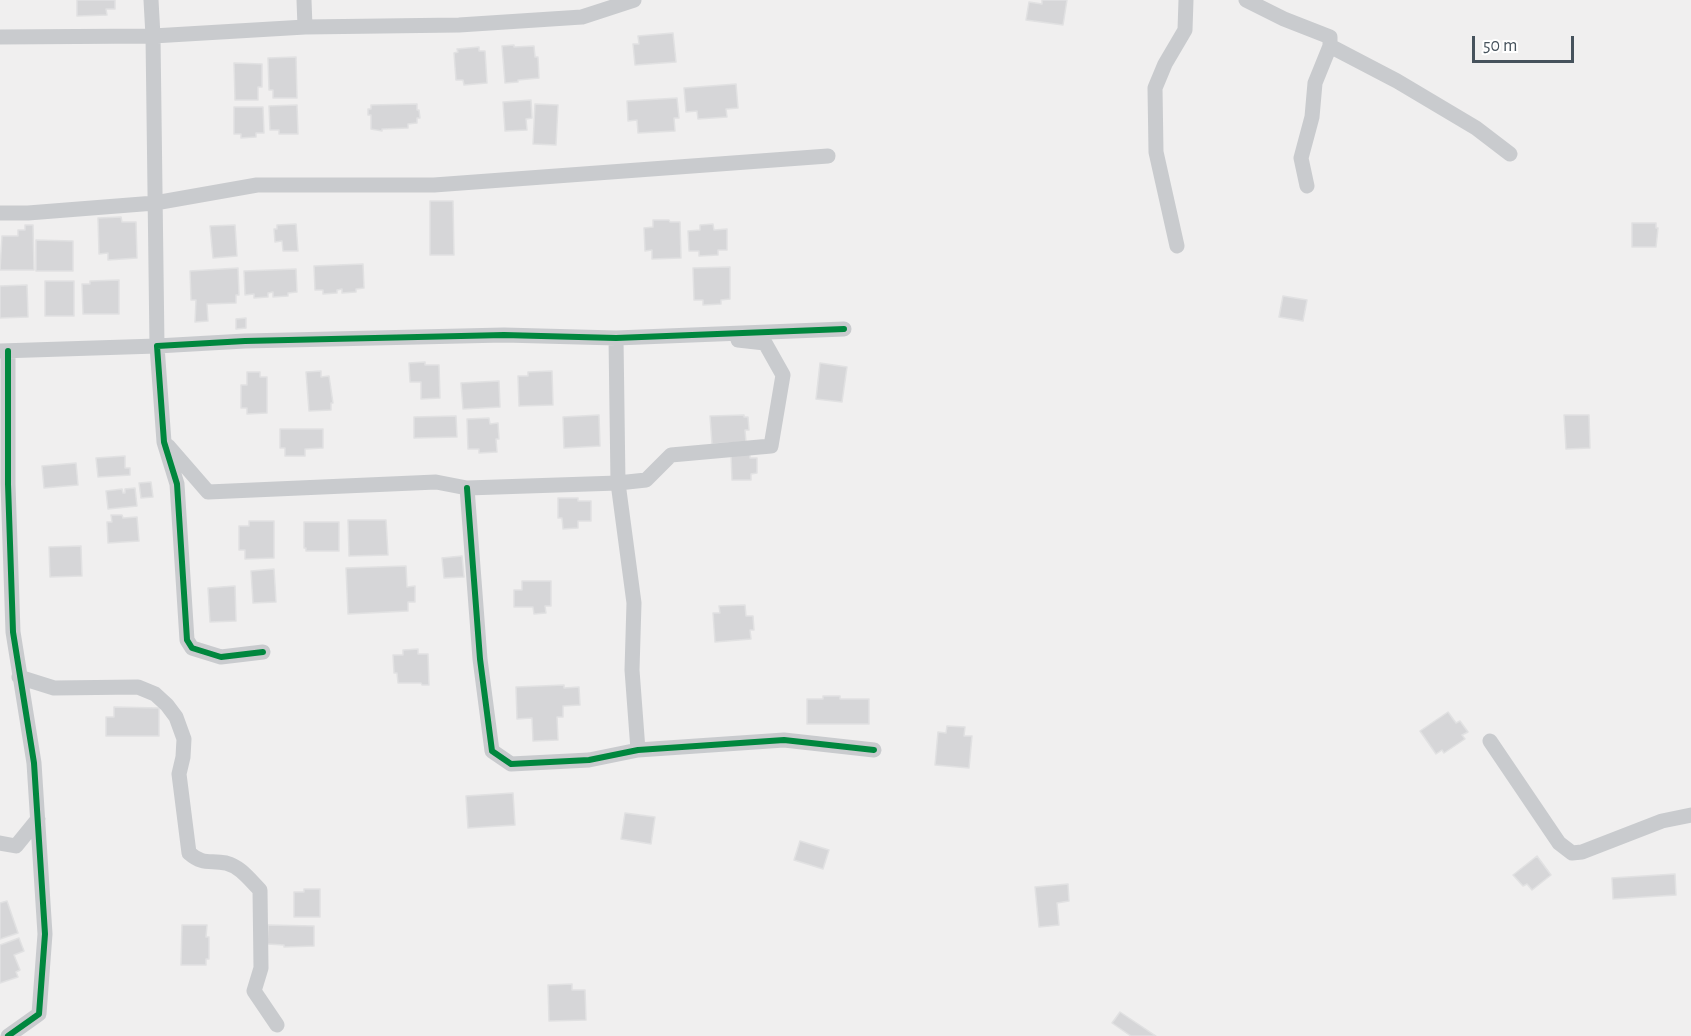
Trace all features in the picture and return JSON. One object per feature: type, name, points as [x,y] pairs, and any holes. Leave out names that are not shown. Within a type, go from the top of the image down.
[{"type":"street","points":[[151,0],[156,346],[164,442],[177,484],[187,640],[192,648],[221,657],[263,652]]},
{"type":"street","points":[[304,0],[305,27]]},
{"type":"street","points":[[0,37],[153,36],[305,27],[459,26],[582,17],[634,0]]},
{"type":"street","points":[[1177,246],[1156,152],[1155,88],[1165,64],[1185,30],[1186,0]]},
{"type":"street","points":[[1246,0],[1284,19],[1330,37],[1330,46],[1315,83],[1312,117],[1301,158],[1308,186]]},
{"type":"street","points":[[1330,46],[1397,81],[1476,128],[1510,154]]},
{"type":"street","points":[[0,213],[28,213],[155,203],[257,185],[434,185],[828,156]]},
{"type":"street","points":[[8,1036],[39,1014],[45,934],[34,763],[19,677],[6,632],[4,351],[245,341],[504,335],[616,338],[844,328]]},
{"type":"street","points":[[164,442],[208,492],[436,482],[467,488],[618,483],[646,480],[671,455],[771,446],[783,375],[765,343],[688,335]]},
{"type":"street","points":[[616,338],[618,483],[634,603],[632,670],[638,750]]},
{"type":"street","points":[[467,488],[480,659],[492,751],[511,764],[589,759],[638,750],[784,740],[874,750]]},
{"type":"street","points":[[19,677],[54,688],[138,687],[155,694],[176,717],[184,739],[179,774],[189,853],[199,861],[226,863],[241,870],[260,890],[261,968],[254,991],[277,1025]]},
{"type":"street","points":[[1490,741],[1559,843],[1572,853],[1582,852],[1662,821],[1691,815]]},
{"type":"street","points":[[0,843],[16,846],[38,819]]},
{"type":"building","points":[[77,0],[115,0],[115,9],[106,9],[107,15],[77,16]]},
{"type":"building","points":[[1042,0],[1067,0],[1063,25],[1026,20],[1029,2],[1042,4]]},
{"type":"building","points":[[673,33],[676,62],[635,65],[633,44],[639,44],[638,36]]},
{"type":"building","points":[[514,45],[514,47],[534,46],[535,57],[538,57],[539,78],[505,83],[502,46]]},
{"type":"building","points":[[479,47],[479,51],[485,51],[487,83],[464,85],[463,80],[456,80],[454,53],[458,52],[457,49]]},
{"type":"building","points":[[296,57],[297,98],[273,98],[273,90],[269,90],[268,58]]},
{"type":"building","points":[[234,63],[262,64],[262,87],[258,87],[258,100],[235,100]]},
{"type":"building","points":[[736,84],[738,108],[726,109],[727,117],[698,119],[697,111],[686,112],[684,88]]},
{"type":"building","points":[[677,98],[679,118],[674,118],[675,131],[638,133],[637,120],[628,121],[627,101]]},
{"type":"building","points":[[531,100],[532,118],[526,119],[527,130],[505,131],[503,102]]},
{"type":"building","points":[[417,104],[420,118],[417,118],[417,123],[408,124],[408,128],[382,129],[382,131],[371,129],[371,115],[368,115],[368,109],[371,109],[371,105]]},
{"type":"building","points":[[535,104],[558,105],[556,145],[533,144]]},
{"type":"building","points":[[297,105],[298,134],[279,134],[279,130],[270,130],[269,106]]},
{"type":"building","points":[[234,107],[263,107],[264,133],[256,133],[256,137],[241,138],[241,134],[234,134]]},
{"type":"building","points":[[430,201],[453,201],[454,255],[430,255]]},
{"type":"building","points":[[121,217],[122,222],[136,222],[137,258],[108,260],[108,253],[99,254],[98,218]]},
{"type":"building","points":[[653,220],[680,222],[681,258],[652,259],[652,250],[645,251],[644,228],[653,227]]},
{"type":"building","points":[[1632,223],[1656,223],[1656,228],[1658,228],[1656,247],[1632,247]]},
{"type":"building","points":[[296,224],[298,251],[283,251],[282,241],[275,242],[274,229],[277,229],[277,225]]},
{"type":"building","points":[[713,224],[714,230],[727,229],[727,250],[718,250],[718,255],[699,256],[699,251],[689,251],[688,231],[700,230],[700,225]]},
{"type":"building","points":[[25,225],[33,225],[34,270],[0,270],[2,236],[18,236],[18,230],[25,230]]},
{"type":"building","points":[[235,225],[237,256],[213,258],[210,226]]},
{"type":"building","points":[[36,240],[73,241],[73,271],[36,271]]},
{"type":"building","points":[[363,264],[364,288],[356,289],[356,292],[342,293],[342,289],[337,290],[337,293],[323,294],[323,290],[315,290],[314,266]]},
{"type":"building","points":[[730,267],[730,299],[721,300],[721,304],[703,305],[703,300],[694,300],[693,268]]},
{"type":"building","points":[[238,268],[239,295],[236,295],[236,303],[207,304],[208,321],[195,322],[196,300],[191,300],[190,271]]},
{"type":"building","points":[[296,269],[297,292],[288,293],[288,296],[273,297],[273,292],[268,293],[268,297],[254,298],[254,294],[245,295],[244,271]]},
{"type":"building","points":[[119,280],[119,314],[83,314],[82,284],[90,284],[90,281]]},
{"type":"building","points":[[45,281],[74,281],[74,316],[45,316]]},
{"type":"building","points":[[27,285],[28,317],[0,318],[0,286]]},
{"type":"building","points":[[1283,296],[1307,300],[1303,321],[1279,317]]},
{"type":"building","points":[[246,318],[246,328],[236,329],[236,319]]},
{"type":"building","points":[[425,362],[425,365],[439,365],[440,398],[421,399],[421,382],[410,382],[409,363]]},
{"type":"building","points":[[820,363],[847,367],[842,402],[816,399]]},
{"type":"building","points":[[321,371],[321,377],[329,376],[333,403],[331,403],[331,410],[309,411],[306,372]]},
{"type":"building","points":[[552,371],[553,405],[519,406],[518,376],[528,376],[528,372]]},
{"type":"building","points":[[247,372],[260,372],[260,377],[267,377],[267,413],[247,414],[247,408],[241,408],[241,385],[247,385]]},
{"type":"building","points":[[499,381],[500,407],[463,409],[461,383]]},
{"type":"building","points":[[599,415],[600,446],[564,448],[563,417]]},
{"type":"building","points":[[744,415],[748,417],[749,430],[745,430],[746,442],[712,444],[710,416]]},
{"type":"building","points":[[1564,415],[1589,415],[1590,448],[1566,449]]},
{"type":"building","points":[[456,416],[457,437],[414,438],[414,417]]},
{"type":"building","points":[[489,418],[490,424],[498,423],[497,452],[479,453],[479,449],[468,449],[467,419]]},
{"type":"building","points":[[280,429],[323,429],[323,448],[305,449],[305,456],[285,456],[285,448],[280,448]]},
{"type":"building","points":[[750,453],[750,458],[757,458],[757,473],[751,474],[751,480],[732,480],[731,454]]},
{"type":"building","points":[[125,456],[125,468],[130,468],[130,475],[98,477],[96,458]]},
{"type":"building","points":[[76,463],[78,485],[44,488],[42,466]]},
{"type":"building","points":[[151,482],[153,497],[141,498],[139,483]]},
{"type":"building","points":[[135,488],[137,506],[108,509],[106,491],[122,489],[125,493],[125,489]]},
{"type":"building","points":[[558,498],[578,498],[578,501],[591,501],[591,521],[578,521],[578,528],[563,529],[562,518],[558,518]]},
{"type":"building","points":[[111,515],[122,515],[123,518],[137,517],[139,541],[108,543],[107,522],[112,522]]},
{"type":"building","points":[[348,520],[386,520],[388,555],[349,556]]},
{"type":"building","points":[[249,521],[274,521],[274,558],[245,559],[245,550],[239,550],[239,526],[249,526]]},
{"type":"building","points":[[304,522],[339,522],[339,551],[306,551]]},
{"type":"building","points":[[81,546],[82,576],[50,577],[49,547]]},
{"type":"building","points":[[462,556],[464,577],[444,578],[442,558]]},
{"type":"building","points":[[406,566],[407,587],[415,586],[415,602],[408,602],[408,611],[348,614],[346,568]]},
{"type":"building","points":[[274,569],[276,602],[253,603],[251,571]]},
{"type":"building","points":[[522,581],[551,581],[551,606],[545,606],[546,613],[534,614],[533,607],[514,607],[514,590],[522,590]]},
{"type":"building","points":[[235,586],[236,621],[210,622],[208,588]]},
{"type":"building","points":[[745,605],[746,616],[753,616],[754,630],[750,630],[751,639],[715,642],[713,613],[720,613],[719,606]]},
{"type":"building","points":[[418,649],[418,654],[428,654],[429,685],[398,683],[397,673],[394,673],[393,655],[403,655],[403,650]]},
{"type":"building","points":[[564,685],[564,688],[579,687],[580,705],[563,706],[563,717],[557,717],[558,740],[533,741],[532,718],[517,719],[516,687]]},
{"type":"building","points":[[823,696],[840,696],[840,699],[869,699],[869,724],[807,724],[807,699],[823,699]]},
{"type":"building","points":[[114,707],[159,708],[159,736],[106,736],[106,717],[114,717]]},
{"type":"building","points":[[1448,712],[1456,723],[1460,721],[1468,732],[1462,735],[1465,739],[1444,753],[1442,750],[1436,754],[1420,731]]},
{"type":"building","points":[[947,726],[965,727],[964,736],[972,736],[969,768],[935,765],[938,732],[946,733]]},
{"type":"building","points":[[513,793],[515,825],[468,828],[466,796]]},
{"type":"building","points":[[625,813],[655,817],[651,844],[621,839]]},
{"type":"building","points":[[800,841],[829,850],[823,869],[794,860]]},
{"type":"building","points":[[1537,856],[1551,875],[1532,890],[1527,884],[1523,886],[1513,875]]},
{"type":"building","points":[[1675,874],[1676,895],[1613,899],[1612,878]]},
{"type":"building","points":[[1068,884],[1069,901],[1057,903],[1059,925],[1039,927],[1035,887]]},
{"type":"building","points":[[304,889],[320,889],[320,917],[294,917],[294,892],[304,892]]},
{"type":"building","points":[[7,901],[18,933],[0,939],[0,903]]},
{"type":"building","points":[[182,925],[207,925],[209,959],[206,959],[206,965],[181,965]]},
{"type":"building","points":[[268,925],[314,926],[314,946],[284,947],[284,945],[267,944]]},
{"type":"building","points":[[19,938],[24,951],[14,955],[20,970],[16,972],[18,977],[0,983],[0,945]]},
{"type":"building","points":[[572,984],[572,990],[585,990],[586,1020],[549,1021],[548,985]]},
{"type":"building","points":[[1120,1012],[1156,1036],[1131,1036],[1112,1023]]},
{"type":"cycle path","points":[[263,652],[221,657],[192,648],[187,640],[177,484],[164,442],[157,346],[245,341],[504,335],[616,338],[844,329]]},
{"type":"cycle path","points":[[8,351],[8,484],[13,632],[34,763],[45,934],[39,1014],[8,1036]]},
{"type":"cycle path","points":[[467,488],[480,659],[492,751],[511,764],[589,760],[638,750],[784,740],[874,750]]}]
